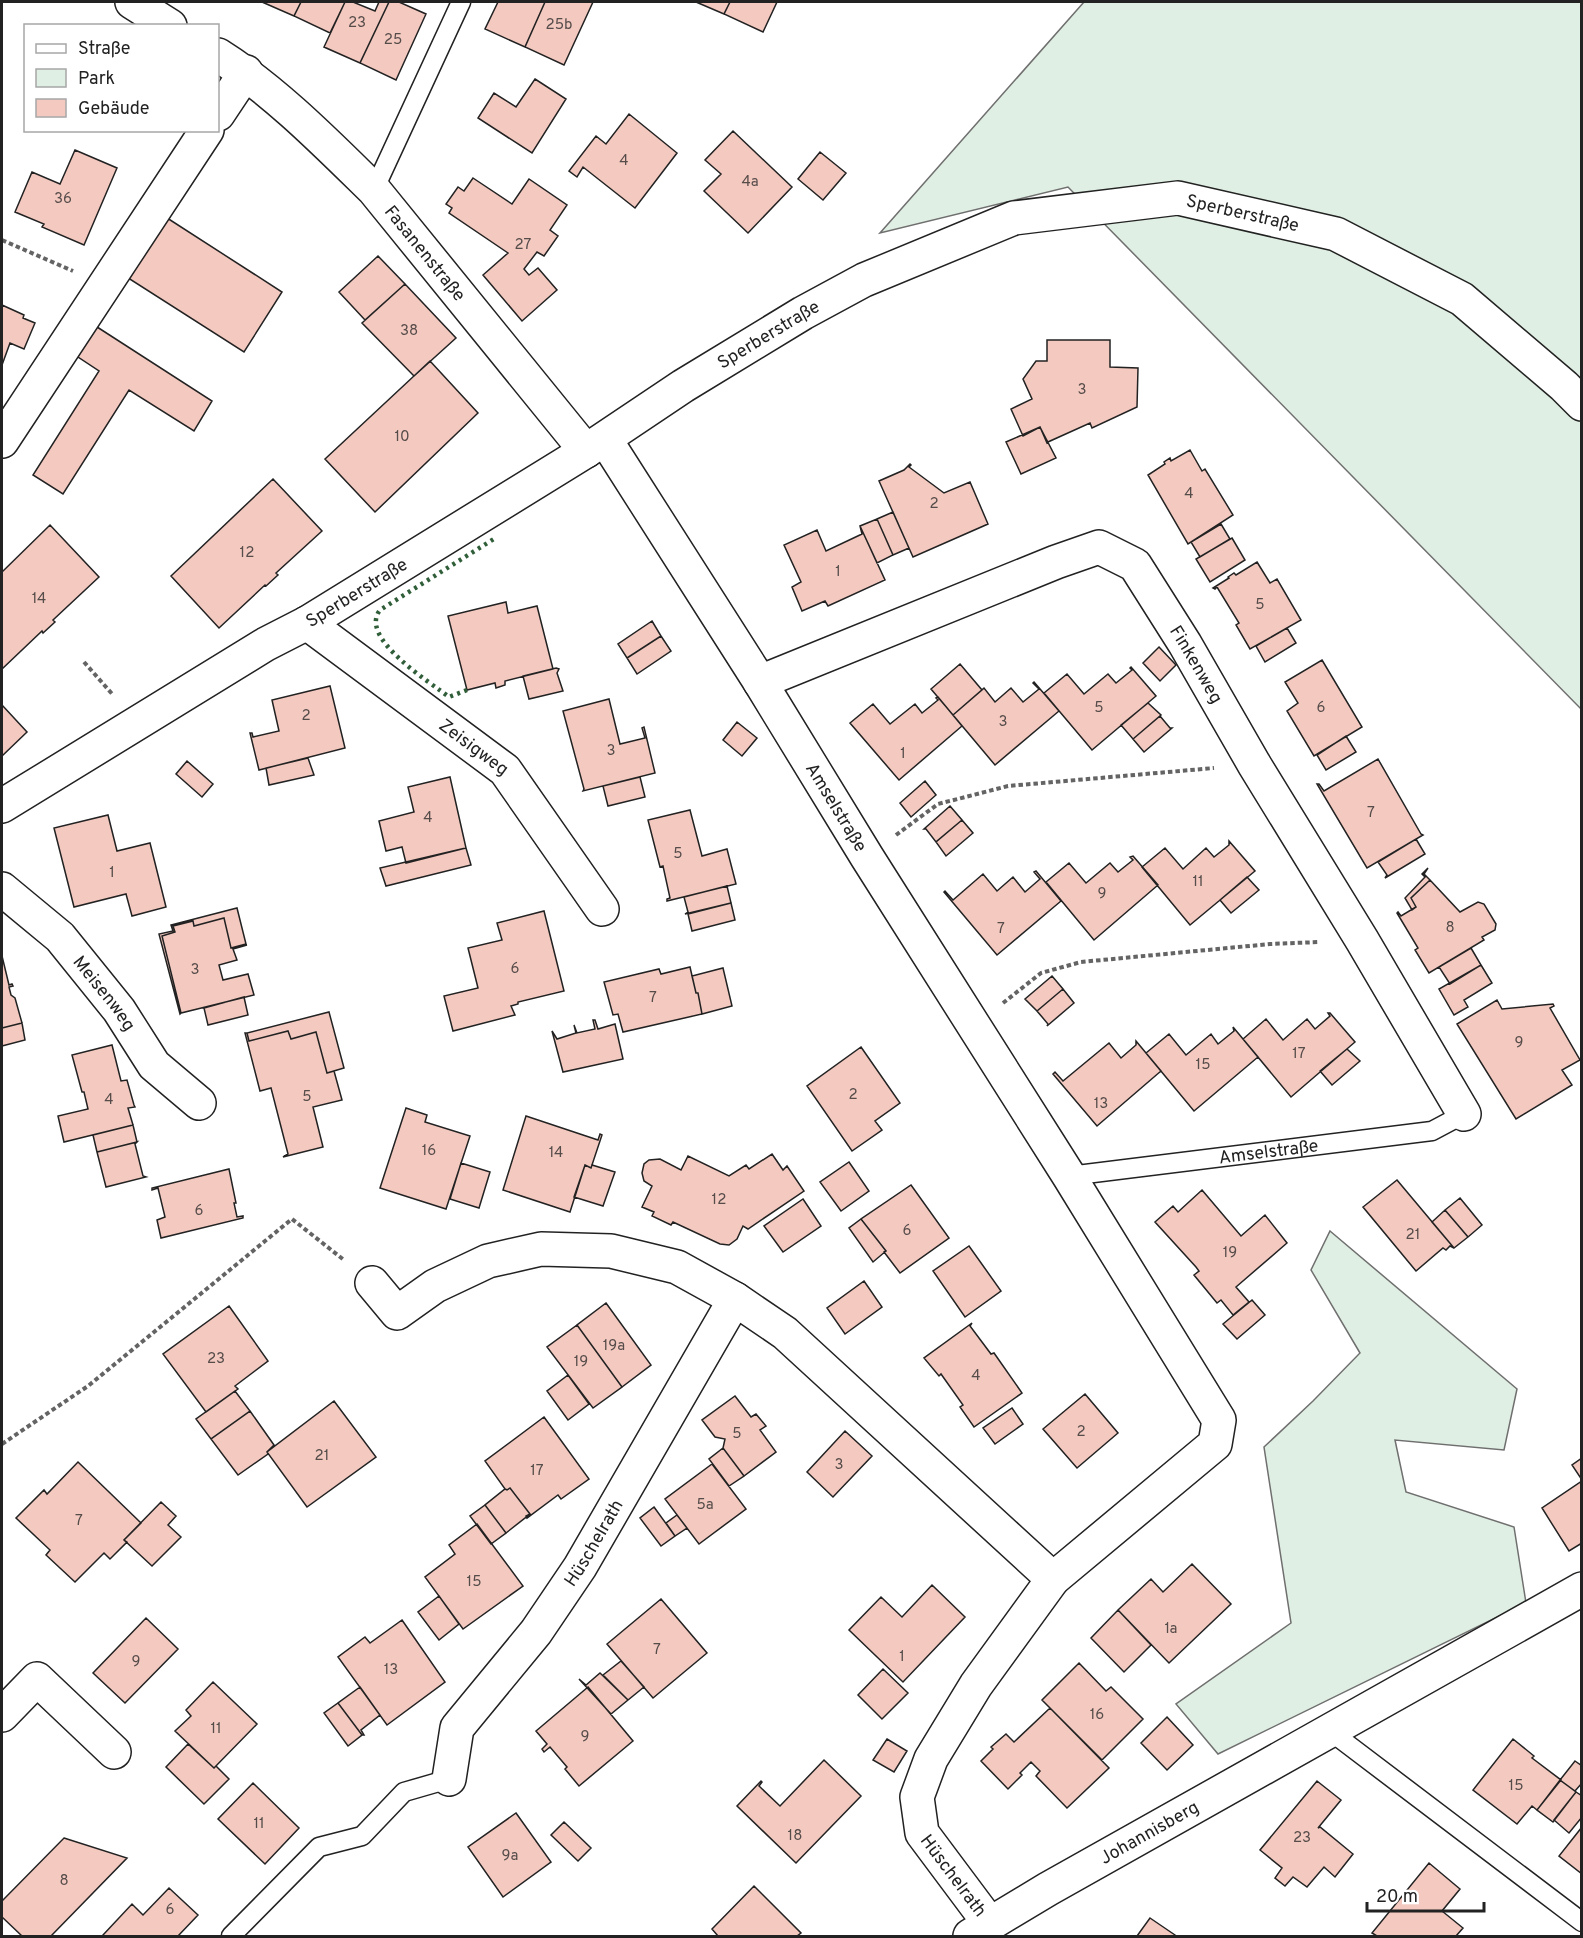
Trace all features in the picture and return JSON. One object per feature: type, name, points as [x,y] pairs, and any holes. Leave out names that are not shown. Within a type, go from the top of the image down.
[{"type":"street","points":[[132,2],[167,24]]},
{"type":"street","name":"Fasanenstraße","points":[[219,56],[246,72],[374,190],[596,445]]},
{"type":"street","points":[[219,112],[246,72]]},
{"type":"street","points":[[2,441],[206,132]]},
{"type":"street","name":"Sperberstraße","points":[[2,806],[596,445],[703,374],[803,313],[864,280],[1014,218],[1178,198],[1336,234],[1462,299],[1564,386],[1581,404]]},
{"type":"street","name":"Amselstraße","points":[[596,445],[760,682],[867,857],[1069,1176],[1219,1420],[1215,1444]]},
{"type":"street","name":"Finkenweg","points":[[760,682],[1099,546],[1135,565],[1185,644],[1254,764],[1362,940],[1464,1114]]},
{"type":"street","name":"Zeisigweg","points":[[306,622],[505,770],[602,909]]},
{"type":"street","name":"Meisenweg","points":[[2,890],[60,937],[119,1010],[154,1065],[199,1103]]},
{"type":"street","points":[[372,1283],[397,1313],[435,1286],[488,1261],[541,1250],[611,1251],[677,1267],[735,1299],[785,1333],[1053,1579]]},
{"type":"street","name":"Hüschelrath","points":[[449,1779],[457,1728],[536,1632],[580,1567],[735,1299]]},
{"type":"street","name":"Hüschelrath","points":[[980,1930],[922,1833],[917,1797],[931,1759],[976,1685],[1053,1579],[1215,1444]]},
{"type":"street","name":"Johannisberg","points":[[980,1930],[1048,1889],[1330,1731],[1575,1601]]},
{"type":"street","points":[[2,1715],[37,1678],[114,1752]]},
{"type":"lane","points":[[374,190],[461,2]]},
{"type":"lane","name":"Amselstraße","points":[[1069,1176],[1432,1131],[1464,1114]]},
{"type":"lane","points":[[1330,1731],[1581,1922]]},
{"type":"lane","points":[[231,1936],[319,1847],[362,1836],[404,1792],[449,1779]]},
{"type":"path","points":[[2,240],[104,284]]},
{"type":"path","points":[[867,857],[938,804],[1008,786],[1254,764]]},
{"type":"path","points":[[975,1027],[1041,973],[1081,962],[1270,944],[1362,940]]},
{"type":"path","points":[[2,1444],[88,1386],[292,1219],[372,1283]]},
{"type":"green space","points":[[1084,2],[1581,2],[1581,709],[1068,187],[880,233]]},
{"type":"green space","points":[[1330,1231],[1517,1389],[1504,1450],[1395,1440],[1406,1492],[1514,1527],[1526,1603],[1218,1754],[1176,1704],[1291,1623],[1264,1447],[1360,1353],[1311,1270]]},
{"type":"building","points":[[262,2],[301,2],[294,16]]},
{"type":"building","points":[[301,2],[345,2],[330,33],[294,16]]},
{"type":"building","points":[[345,2],[353,2],[375,11],[379,2],[389,2],[360,63],[324,47]]},
{"type":"building","points":[[389,2],[399,2],[426,14],[396,80],[360,63]]},
{"type":"building","points":[[498,2],[545,2],[525,47],[485,29]]},
{"type":"building","points":[[545,2],[593,2],[564,65],[525,47]]},
{"type":"building","points":[[696,2],[730,2],[724,14]]},
{"type":"building","points":[[730,2],[777,2],[763,32],[724,14]]},
{"type":"building","points":[[535,79],[566,99],[532,153],[478,118],[494,93],[516,107]]},
{"type":"building","points":[[629,114],[677,153],[635,208],[583,167],[577,177],[569,171],[596,136],[606,144]]},
{"type":"building","points":[[733,131],[792,187],[748,233],[704,191],[721,174],[705,160]]},
{"type":"building","points":[[75,150],[117,168],[84,245],[42,227],[44,224],[15,212],[32,172],[60,184]]},
{"type":"building","points":[[820,152],[846,173],[823,200],[798,179]]},
{"type":"building","points":[[473,178],[512,204],[529,179],[567,205],[550,230],[558,236],[544,256],[537,252],[524,269],[529,275],[538,268],[557,290],[522,321],[483,275],[508,253],[449,213],[452,208],[446,204],[458,187],[464,191]]},
{"type":"building","points":[[164,216],[282,292],[244,352],[125,276]]},
{"type":"building","points":[[378,256],[405,284],[365,320],[339,292]]},
{"type":"building","points":[[405,284],[456,338],[414,376],[362,323]]},
{"type":"building","points":[[2,305],[35,323],[24,349],[10,343],[2,365]]},
{"type":"building","points":[[94,325],[212,401],[194,431],[129,390],[63,494],[33,475],[99,371],[75,355]]},
{"type":"building","points":[[1047,340],[1110,340],[1110,367],[1138,368],[1137,407],[1092,428],[1090,423],[1047,443],[1040,427],[1023,436],[1011,409],[1032,399],[1023,379],[1036,361],[1047,361]]},
{"type":"building","points":[[430,361],[478,413],[375,512],[325,459]]},
{"type":"building","points":[[1040,427],[1056,458],[1021,474],[1006,442]]},
{"type":"building","points":[[1190,450],[1202,471],[1205,469],[1233,515],[1188,544],[1148,475],[1170,458],[1171,461]]},
{"type":"building","points":[[910,464],[909,467],[944,493],[970,482],[988,524],[913,557],[879,481],[904,470]]},
{"type":"building","points":[[273,479],[322,531],[276,573],[278,575],[219,628],[171,576]]},
{"type":"building","points":[[893,512],[909,548],[893,555],[877,519]]},
{"type":"building","points":[[877,519],[893,555],[877,563],[860,526]]},
{"type":"building","points":[[1221,524],[1230,539],[1200,557],[1191,542]]},
{"type":"building","points":[[50,525],[99,577],[53,620],[55,622],[43,633],[42,631],[2,669],[2,572]]},
{"type":"building","points":[[860,526],[885,580],[828,606],[825,601],[802,611],[792,587],[801,582],[784,545],[817,530],[826,551],[862,534]]},
{"type":"building","points":[[1232,538],[1245,560],[1210,582],[1196,559]]},
{"type":"building","points":[[1257,562],[1270,583],[1277,579],[1301,620],[1250,649],[1236,625],[1239,623],[1217,587],[1213,588],[1234,573],[1236,575]]},
{"type":"building","points":[[506,602],[508,613],[537,606],[553,669],[505,681],[505,685],[496,688],[495,683],[467,690],[448,616]]},
{"type":"building","points":[[652,621],[661,636],[627,658],[618,644]]},
{"type":"building","points":[[1287,628],[1296,643],[1265,662],[1256,646]]},
{"type":"building","points":[[661,636],[671,651],[637,674],[627,658]]},
{"type":"building","points":[[1159,647],[1176,665],[1160,681],[1143,663]]},
{"type":"building","points":[[1322,660],[1362,727],[1314,756],[1287,711],[1298,703],[1285,682]]},
{"type":"building","points":[[960,664],[982,690],[953,715],[931,689]]},
{"type":"building","points":[[1131,667],[1156,696],[1092,750],[1044,693],[1067,674],[1084,694],[1108,674],[1116,683],[1132,670]]},
{"type":"building","points":[[559,669],[557,673],[563,691],[529,699],[523,676]]},
{"type":"building","points":[[1034,682],[1059,711],[995,765],[953,715],[984,688],[995,702],[1011,688],[1023,702],[1039,689]]},
{"type":"building","points":[[330,686],[345,748],[259,770],[250,733],[253,737],[279,731],[272,700]]},
{"type":"building","points":[[938,697],[962,726],[899,780],[850,723],[873,704],[890,724],[915,704],[922,713],[938,700],[936,698]]},
{"type":"building","points":[[609,699],[620,744],[645,738],[642,728],[644,727],[655,773],[583,791],[563,711]]},
{"type":"building","points":[[1148,703],[1161,715],[1133,739],[1121,725]]},
{"type":"building","points":[[2,705],[27,732],[2,756]]},
{"type":"building","points":[[1160,716],[1172,728],[1144,752],[1133,739]]},
{"type":"building","points":[[737,722],[757,738],[742,756],[723,740]]},
{"type":"building","points":[[1346,736],[1356,752],[1326,770],[1317,755]]},
{"type":"building","points":[[308,758],[314,775],[269,785],[266,768]]},
{"type":"building","points":[[1378,759],[1423,835],[1367,868],[1317,784],[1324,791]]},
{"type":"building","points":[[187,761],[213,784],[202,797],[176,774]]},
{"type":"building","points":[[450,777],[466,848],[406,863],[402,847],[386,851],[379,821],[414,812],[408,787]]},
{"type":"building","points":[[640,777],[645,797],[608,806],[603,786]]},
{"type":"building","points":[[925,781],[936,795],[911,817],[900,803]]},
{"type":"building","points":[[950,806],[962,820],[936,842],[924,829]]},
{"type":"building","points":[[690,810],[702,856],[727,849],[736,884],[667,901],[670,898],[663,866],[660,867],[648,820]]},
{"type":"building","points":[[108,815],[117,851],[150,843],[166,907],[132,916],[126,894],[74,907],[54,828]]},
{"type":"building","points":[[962,820],[973,833],[946,856],[936,842]]},
{"type":"building","points":[[1416,839],[1425,854],[1385,878],[1387,875],[1378,862]]},
{"type":"building","points":[[1229,841],[1255,871],[1190,925],[1142,867],[1165,848],[1183,869],[1206,848],[1214,857],[1229,845]]},
{"type":"building","points":[[466,848],[471,865],[386,886],[380,868]]},
{"type":"building","points":[[1133,856],[1158,885],[1094,940],[1046,882],[1069,863],[1086,883],[1110,863],[1118,872],[1133,860],[1130,857]]},
{"type":"building","points":[[1428,868],[1424,874],[1430,880],[1411,898],[1416,907],[1412,910],[1405,898],[1425,877],[1422,874]]},
{"type":"building","points":[[1036,871],[1061,901],[997,955],[944,892],[953,900],[983,874],[997,891],[1013,877],[1025,892],[1040,879],[1034,872]]},
{"type":"building","points":[[1247,877],[1259,890],[1231,913],[1220,900]]},
{"type":"building","points":[[1430,880],[1460,912],[1478,902],[1484,904],[1496,924],[1495,930],[1482,937],[1484,940],[1429,973],[1415,950],[1418,948],[1397,913],[1401,916],[1416,907],[1411,898]]},
{"type":"building","points":[[727,886],[731,903],[685,914],[688,912],[684,897]]},
{"type":"building","points":[[731,903],[735,920],[692,931],[688,914]]},
{"type":"building","points":[[237,908],[246,944],[231,948],[224,918],[194,926],[193,921],[173,926],[175,932],[162,936],[180,1014],[159,934],[173,931],[171,925]]},
{"type":"building","points":[[544,911],[564,991],[518,1002],[511,1006],[515,1015],[453,1031],[444,996],[478,988],[468,948],[502,940],[497,923]]},
{"type":"building","points":[[224,918],[231,948],[247,945],[233,949],[237,960],[219,965],[223,980],[248,974],[254,995],[181,1013],[162,936],[175,932],[173,926],[193,921],[194,926]]},
{"type":"building","points":[[1471,948],[1481,965],[1450,984],[1439,967]]},
{"type":"building","points":[[2,956],[9,985],[13,986],[9,987],[11,995],[15,998],[22,1023],[2,1028]]},
{"type":"building","points":[[1481,965],[1492,983],[1464,1000],[1468,1007],[1454,1015],[1439,989]]},
{"type":"building","points":[[690,967],[702,1014],[623,1032],[618,1014],[613,1015],[604,982],[659,969],[661,974]]},
{"type":"building","points":[[723,968],[732,1006],[702,1014],[692,976]]},
{"type":"building","points":[[1052,976],[1063,989],[1037,1011],[1025,999]]},
{"type":"building","points":[[1063,989],[1074,1003],[1047,1026],[1048,1024],[1037,1011]]},
{"type":"building","points":[[244,997],[248,1015],[208,1025],[204,1008]]},
{"type":"building","points":[[1497,1000],[1502,1009],[1553,1004],[1554,1006],[1550,1008],[1580,1060],[1562,1070],[1572,1085],[1516,1119],[1457,1024]]},
{"type":"building","points":[[329,1012],[344,1068],[327,1073],[316,1032],[291,1039],[288,1031],[249,1041],[247,1033]]},
{"type":"building","points":[[1328,1013],[1355,1042],[1291,1097],[1243,1039],[1266,1019],[1283,1040],[1307,1019],[1315,1029],[1330,1016]]},
{"type":"building","points":[[593,1020],[598,1029],[615,1024],[623,1059],[563,1072],[552,1031],[557,1039],[576,1033],[574,1025],[577,1033],[595,1029]]},
{"type":"building","points":[[22,1023],[25,1040],[2,1046],[2,1028]]},
{"type":"building","points":[[1233,1027],[1258,1057],[1194,1111],[1146,1053],[1169,1034],[1186,1055],[1211,1034],[1218,1044],[1234,1031]]},
{"type":"building","points":[[288,1031],[291,1039],[316,1032],[327,1073],[334,1071],[342,1100],[313,1107],[323,1147],[283,1157],[288,1154],[271,1088],[260,1091],[245,1033],[249,1041]]},
{"type":"building","points":[[1136,1041],[1161,1071],[1097,1126],[1053,1074],[1055,1072],[1063,1081],[1109,1043],[1121,1058],[1136,1045]]},
{"type":"building","points":[[112,1045],[121,1081],[127,1080],[135,1107],[128,1108],[133,1125],[64,1142],[58,1116],[88,1109],[72,1055]]},
{"type":"building","points":[[861,1047],[900,1103],[875,1121],[882,1130],[852,1151],[807,1086]]},
{"type":"building","points":[[1347,1049],[1360,1061],[1332,1085],[1320,1071]]},
{"type":"building","points":[[406,1108],[427,1115],[425,1122],[470,1136],[446,1209],[380,1188]]},
{"type":"building","points":[[526,1116],[598,1140],[600,1134],[602,1135],[591,1168],[585,1165],[570,1212],[503,1190]]},
{"type":"building","points":[[133,1125],[137,1142],[97,1152],[93,1135]]},
{"type":"building","points":[[137,1142],[135,1144],[143,1176],[146,1177],[106,1187],[97,1152]]},
{"type":"building","points":[[772,1154],[783,1170],[787,1166],[804,1191],[748,1229],[743,1226],[737,1239],[729,1245],[720,1244],[673,1222],[671,1225],[652,1216],[654,1212],[642,1207],[652,1186],[644,1181],[642,1173],[644,1164],[649,1160],[660,1159],[681,1170],[688,1156],[729,1176],[746,1165],[749,1169]]},
{"type":"building","points":[[849,1162],[869,1191],[841,1211],[820,1182]]},
{"type":"building","points":[[461,1163],[490,1172],[479,1208],[450,1199]]},
{"type":"building","points":[[585,1165],[615,1172],[603,1206],[574,1197]]},
{"type":"building","points":[[229,1169],[237,1217],[243,1216],[243,1218],[161,1238],[157,1220],[165,1217],[158,1188],[152,1190],[152,1188]]},
{"type":"building","points":[[1397,1180],[1454,1248],[1450,1246],[1446,1250],[1443,1248],[1416,1271],[1363,1207]]},
{"type":"building","points":[[911,1185],[949,1238],[900,1273],[861,1219]]},
{"type":"building","points":[[1202,1190],[1241,1236],[1265,1215],[1287,1243],[1236,1287],[1249,1302],[1233,1315],[1221,1300],[1217,1303],[1194,1275],[1199,1271],[1196,1267],[1155,1222],[1173,1206],[1178,1212]]},
{"type":"building","points":[[1460,1198],[1482,1225],[1468,1237],[1445,1210]]},
{"type":"building","points":[[803,1199],[821,1226],[783,1252],[764,1226]]},
{"type":"building","points":[[1445,1210],[1468,1237],[1454,1248],[1432,1222]]},
{"type":"building","points":[[861,1219],[886,1251],[873,1262],[849,1228]]},
{"type":"building","points":[[969,1246],[1001,1291],[965,1317],[933,1271]]},
{"type":"building","points":[[864,1281],[882,1307],[845,1334],[827,1308]]},
{"type":"building","points":[[1252,1300],[1265,1315],[1237,1339],[1223,1324]]},
{"type":"building","points":[[606,1303],[651,1365],[622,1387],[577,1325]]},
{"type":"building","points":[[229,1306],[268,1361],[235,1386],[238,1389],[206,1412],[163,1354]]},
{"type":"building","points":[[972,1323],[970,1326],[991,1354],[994,1353],[1022,1393],[974,1427],[960,1407],[963,1405],[941,1374],[939,1376],[924,1358]]},
{"type":"building","points":[[577,1325],[622,1387],[593,1408],[547,1347]]},
{"type":"building","points":[[568,1375],[589,1404],[568,1420],[547,1391]]},
{"type":"building","points":[[235,1391],[250,1411],[211,1439],[196,1419]]},
{"type":"building","points":[[1085,1394],[1118,1433],[1077,1468],[1043,1429]]},
{"type":"building","points":[[735,1396],[751,1417],[756,1414],[766,1426],[760,1430],[776,1452],[744,1476],[723,1448],[725,1439],[715,1437],[702,1420]]},
{"type":"building","points":[[334,1401],[376,1457],[307,1507],[267,1452]]},
{"type":"building","points":[[1012,1408],[1023,1424],[995,1444],[983,1428]]},
{"type":"building","points":[[250,1411],[274,1445],[267,1452],[268,1454],[238,1475],[211,1439]]},
{"type":"building","points":[[544,1417],[589,1479],[561,1499],[558,1495],[527,1518],[526,1516],[530,1514],[510,1488],[505,1489],[485,1461]]},
{"type":"building","points":[[845,1431],[872,1456],[833,1497],[807,1472]]},
{"type":"building","points":[[723,1448],[744,1476],[729,1486],[709,1459]]},
{"type":"building","points":[[1582,1458],[1582,1480],[1572,1465]]},
{"type":"building","points":[[78,1462],[141,1523],[110,1559],[104,1553],[75,1582],[46,1555],[50,1550],[16,1518],[44,1490],[47,1494]]},
{"type":"building","points":[[712,1464],[746,1509],[699,1544],[665,1499]]},
{"type":"building","points":[[1582,1481],[1582,1543],[1569,1551],[1542,1508]]},
{"type":"building","points":[[510,1488],[530,1514],[506,1533],[485,1505],[505,1489]]},
{"type":"building","points":[[161,1502],[176,1516],[168,1525],[181,1537],[152,1566],[124,1540]]},
{"type":"building","points":[[485,1505],[506,1533],[491,1544],[470,1516]]},
{"type":"building","points":[[654,1507],[675,1536],[661,1546],[640,1518]]},
{"type":"building","points":[[677,1515],[687,1528],[675,1536],[666,1523]]},
{"type":"building","points":[[477,1524],[523,1586],[463,1629],[425,1577],[455,1554],[449,1545]]},
{"type":"building","points":[[1192,1564],[1231,1604],[1169,1663],[1118,1610],[1151,1579],[1163,1592]]},
{"type":"building","points":[[932,1585],[965,1617],[903,1682],[849,1630],[881,1597],[902,1617]]},
{"type":"building","points":[[439,1596],[459,1624],[439,1640],[418,1612]]},
{"type":"building","points":[[661,1599],[707,1653],[653,1698],[607,1644]]},
{"type":"building","points":[[1118,1610],[1151,1645],[1124,1672],[1091,1638]]},
{"type":"building","points":[[146,1618],[178,1649],[125,1703],[93,1673]]},
{"type":"building","points":[[402,1620],[445,1682],[387,1725],[338,1657],[365,1637],[370,1643]]},
{"type":"building","points":[[621,1661],[644,1687],[628,1700],[603,1675]]},
{"type":"building","points":[[1079,1663],[1106,1691],[1111,1687],[1143,1719],[1102,1760],[1042,1700]]},
{"type":"building","points":[[883,1669],[908,1693],[882,1719],[858,1695]]},
{"type":"building","points":[[600,1673],[628,1700],[611,1714],[579,1679],[586,1685]]},
{"type":"building","points":[[213,1682],[257,1724],[214,1768],[175,1731],[191,1716],[186,1710]]},
{"type":"building","points":[[360,1687],[380,1715],[361,1730],[364,1735],[338,1703]]},
{"type":"building","points":[[588,1687],[633,1741],[579,1786],[550,1747],[544,1752],[542,1749],[547,1744],[536,1731]]},
{"type":"building","points":[[338,1703],[362,1735],[348,1746],[324,1713]]},
{"type":"building","points":[[1050,1708],[1109,1768],[1067,1808],[1036,1776],[1040,1771],[1031,1762],[1008,1789],[981,1761],[993,1749],[991,1747],[1006,1734],[1014,1742]]},
{"type":"building","points":[[1167,1717],[1193,1745],[1167,1770],[1141,1743]]},
{"type":"building","points":[[887,1739],[907,1751],[894,1772],[873,1760]]},
{"type":"building","points":[[1513,1739],[1534,1756],[1532,1758],[1561,1780],[1537,1810],[1532,1806],[1517,1824],[1473,1790]]},
{"type":"building","points":[[188,1744],[229,1779],[204,1804],[166,1767]]},
{"type":"building","points":[[824,1760],[861,1796],[796,1863],[737,1806],[761,1781],[759,1786],[780,1806]]},
{"type":"building","points":[[1575,1761],[1582,1766],[1582,1783],[1575,1791],[1560,1780]]},
{"type":"building","points":[[1560,1780],[1576,1792],[1553,1822],[1537,1810]]},
{"type":"building","points":[[1317,1781],[1341,1800],[1318,1828],[1320,1827],[1353,1854],[1335,1877],[1324,1867],[1307,1887],[1293,1877],[1285,1886],[1275,1878],[1282,1868],[1260,1850]]},
{"type":"building","points":[[253,1783],[299,1828],[265,1864],[218,1819]]},
{"type":"building","points":[[1576,1792],[1582,1796],[1582,1817],[1569,1833],[1554,1820]]},
{"type":"building","points":[[516,1813],[551,1862],[503,1897],[468,1847]]},
{"type":"building","points":[[564,1822],[591,1848],[578,1861],[551,1835]]},
{"type":"building","points":[[1582,1827],[1582,1874],[1559,1856]]},
{"type":"building","points":[[64,1838],[127,1858],[51,1936],[22,1936],[2,1917],[2,1901]]},
{"type":"building","points":[[1429,1863],[1460,1889],[1442,1911],[1463,1928],[1456,1936],[1377,1936],[1372,1933]]},
{"type":"building","points":[[754,1886],[801,1933],[797,1936],[718,1936],[712,1929]]},
{"type":"building","points":[[169,1888],[198,1915],[178,1936],[103,1935],[132,1904],[143,1915]]},
{"type":"building","points":[[1150,1918],[1175,1935],[1137,1936]]},
{"type":"hedge","points":[[467,690],[449,697],[427,681],[387,646],[379,633],[376,621],[380,610],[497,537]]}]
